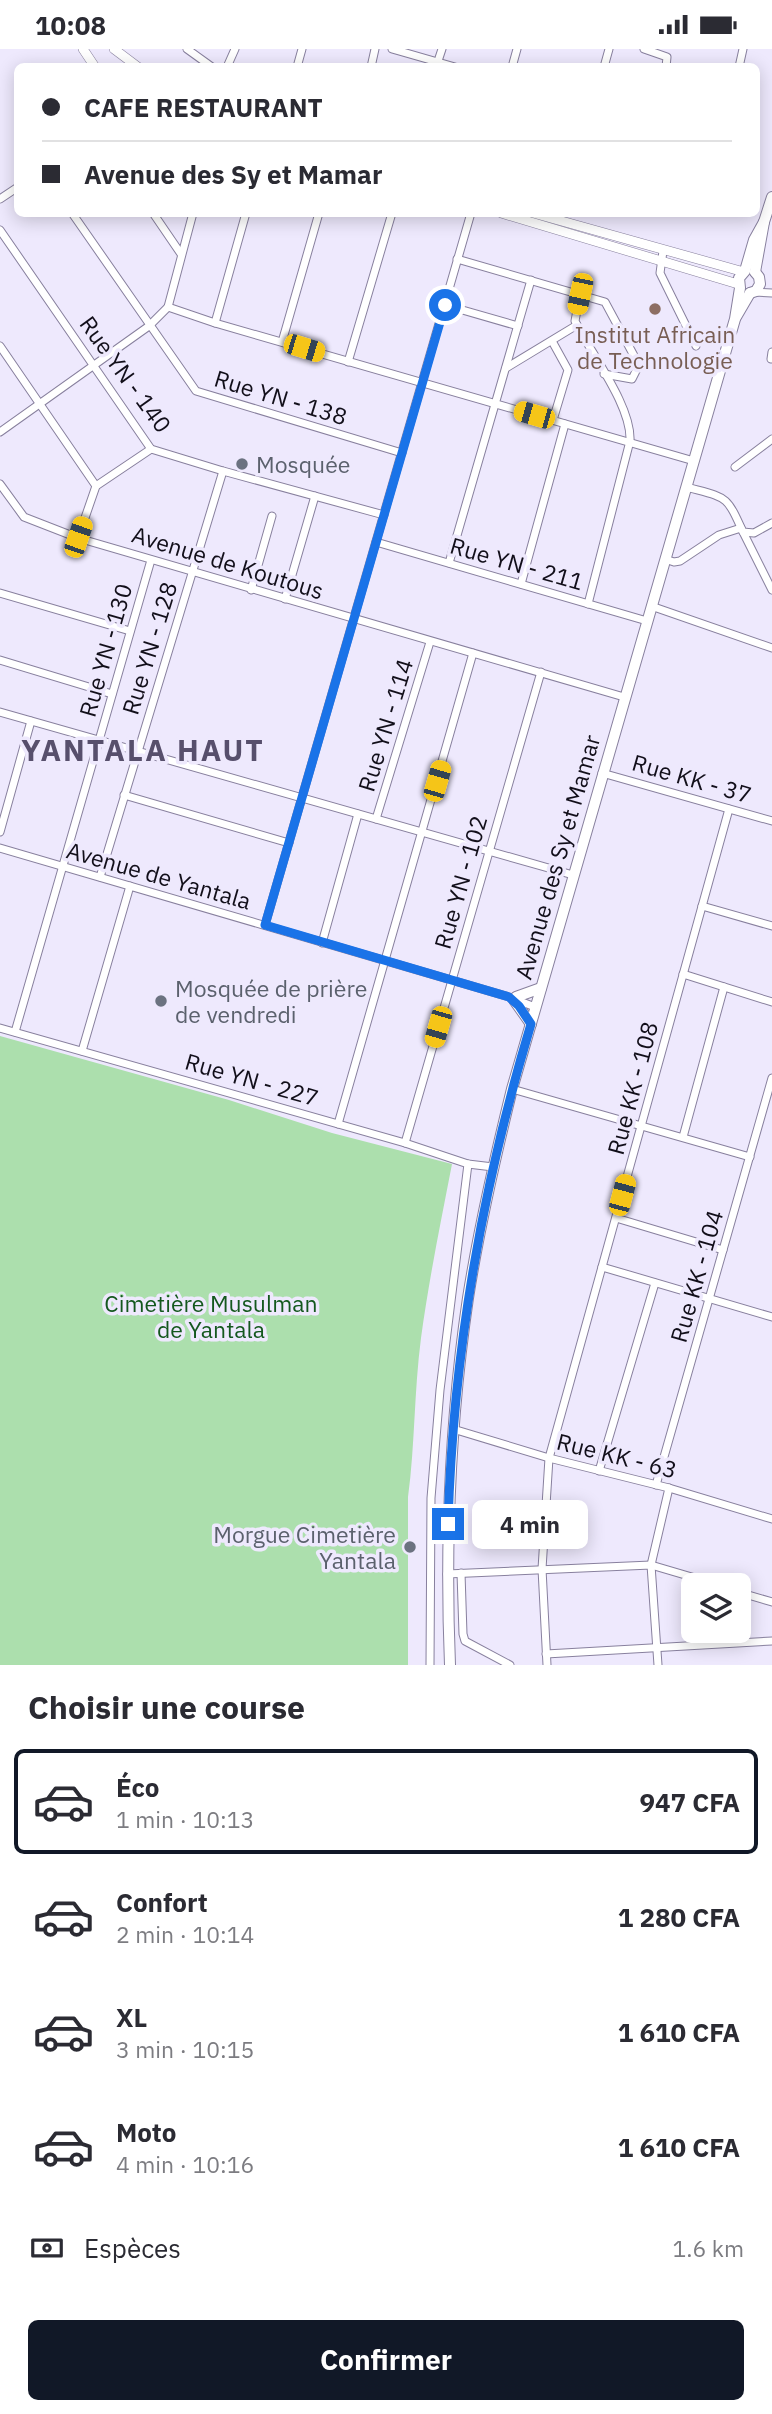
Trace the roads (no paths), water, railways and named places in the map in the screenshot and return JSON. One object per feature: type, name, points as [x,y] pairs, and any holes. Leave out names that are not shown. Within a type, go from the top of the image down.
[{"type":"highway","points":[[751,274],[771,203]]},
{"type":"highway","points":[[751,274],[760,286],[746,289],[739,276],[751,274]]},
{"type":"highway","name":"Avenue des Sy et Mamar","points":[[450,1665],[447,1574],[453,1429],[468,1295],[492,1167],[602,773],[734,320],[746,289]]},
{"type":"highway","points":[[531,1024],[513,998],[541,988]]},
{"type":"main road","points":[[114,49],[133,63]]},
{"type":"main road","points":[[516,217],[662,256],[751,274]]},
{"type":"main road","points":[[545,217],[662,256],[746,289]]},
{"type":"street","points":[[187,49],[206,63]]},
{"type":"street","points":[[392,49],[434,63],[442,49]]},
{"type":"street","points":[[644,49],[666,56],[667,63]]},
{"type":"street","name":"Rue YN - 138","points":[[75,217],[192,387],[201,393],[402,453]]},
{"type":"street","points":[[156,217],[181,254]]},
{"type":"street","points":[[0,432],[149,326],[168,307],[192,217]]},
{"type":"street","points":[[215,323],[245,217]]},
{"type":"street","points":[[282,342],[318,217]]},
{"type":"street","points":[[348,362],[391,217]]},
{"type":"street","points":[[265,925],[470,217]]},
{"type":"street","name":"Rue YN - 140","points":[[0,230],[151,449],[384,515]]},
{"type":"street","points":[[662,256],[660,273],[695,346]]},
{"type":"street","points":[[457,260],[605,302],[639,364],[632,379],[604,374]]},
{"type":"street","points":[[751,274],[772,291]]},
{"type":"street","points":[[449,563],[531,280]]},
{"type":"street","points":[[746,289],[772,291]]},
{"type":"street","points":[[580,294],[575,319],[577,325],[625,411],[631,429],[587,604]]},
{"type":"street","points":[[445,305],[518,326]]},
{"type":"street","points":[[168,307],[348,362],[694,461]]},
{"type":"street","points":[[506,368],[577,325]]},
{"type":"street","points":[[552,341],[568,370],[553,421]]},
{"type":"street","points":[[0,346],[96,486]]},
{"type":"street","points":[[771,359],[772,352]]},
{"type":"street","points":[[521,584],[565,424]]},
{"type":"street","points":[[735,467],[772,439]]},
{"type":"street","points":[[78,537],[96,486],[151,449]]},
{"type":"street","name":"Rue YN - 128","points":[[100,877],[223,471]]},
{"type":"street","name":"Avenue de Koutous","points":[[0,484],[24,517],[78,537],[285,600],[624,697]]},
{"type":"street","points":[[686,487],[720,496],[732,508],[772,590]]},
{"type":"street","points":[[285,600],[315,496]]},
{"type":"street","points":[[251,590],[272,516]]},
{"type":"street","points":[[666,559],[680,561],[725,532],[742,530],[754,533],[772,523]]},
{"type":"street","name":"Rue YN - 211","points":[[376,542],[647,621]]},
{"type":"street","name":"Rue YN - 130","points":[[15,1033],[151,560]]},
{"type":"street","points":[[0,593],[130,631]]},
{"type":"street","points":[[651,606],[772,648]]},
{"type":"street","name":"Rue YN - 114","points":[[376,819],[430,642]]},
{"type":"street","points":[[338,1124],[473,653]]},
{"type":"street","points":[[0,660],[112,694]]},
{"type":"street","name":"Rue YN - 102","points":[[405,1143],[541,672]]},
{"type":"street","points":[[0,712],[573,874]]},
{"type":"street","points":[[0,832],[31,721]]},
{"type":"street","name":"Rue KK - 37","points":[[602,773],[772,821]]},
{"type":"street","points":[[124,795],[289,843]]},
{"type":"street","name":"Rue KK - 108","points":[[547,1665],[542,1569],[549,1458],[729,809]]},
{"type":"street","points":[[322,943],[358,814]]},
{"type":"street","name":"Avenue de Yantala","points":[[0,848],[536,1005]]},
{"type":"street","points":[[82,1051],[130,886]]},
{"type":"street","points":[[702,906],[772,926]]},
{"type":"street","points":[[683,974],[772,1002]]},
{"type":"street","points":[[683,1137],[724,987]]},
{"type":"street","name":"Rue YN - 227","points":[[0,1028],[405,1143],[468,1164],[492,1167]]},
{"type":"street","name":"Rue KK - 104","points":[[656,1485],[772,1078]]},
{"type":"street","points":[[512,1089],[750,1157]]},
{"type":"street","points":[[430,1665],[431,1498],[440,1390],[468,1164]]},
{"type":"street","points":[[616,1218],[723,1250]]},
{"type":"street","points":[[602,1268],[772,1317]]},
{"type":"street","points":[[599,1471],[655,1283]]},
{"type":"street","name":"Rue KK - 63","points":[[453,1429],[772,1519]]},
{"type":"street","points":[[658,1665],[651,1565],[668,1488]]},
{"type":"street","points":[[431,1498],[449,1499]]},
{"type":"street","points":[[447,1574],[651,1565],[681,1574]]},
{"type":"street","points":[[461,1573],[465,1641],[510,1665]]},
{"type":"street","points":[[751,1596],[772,1602]]},
{"type":"street","points":[[546,1654],[772,1641]]},
{"type":"place","name":"Institut Africain de Technologie","points":[[655,309]]},
{"type":"place","name":"Mosquée","points":[[242,464]]},
{"type":"place","name":"Mosquée de prière de vendredi","points":[[161,1001]]},
{"type":"place","name":"Morgue Cimetière Yantala","points":[[410,1547]]},
{"type":"district","name":"YANTALA HAUT","points":[[143,749]]},
{"type":"park label","name":"Cimetière Musulman de Yantala","points":[[211,1316]]}]
